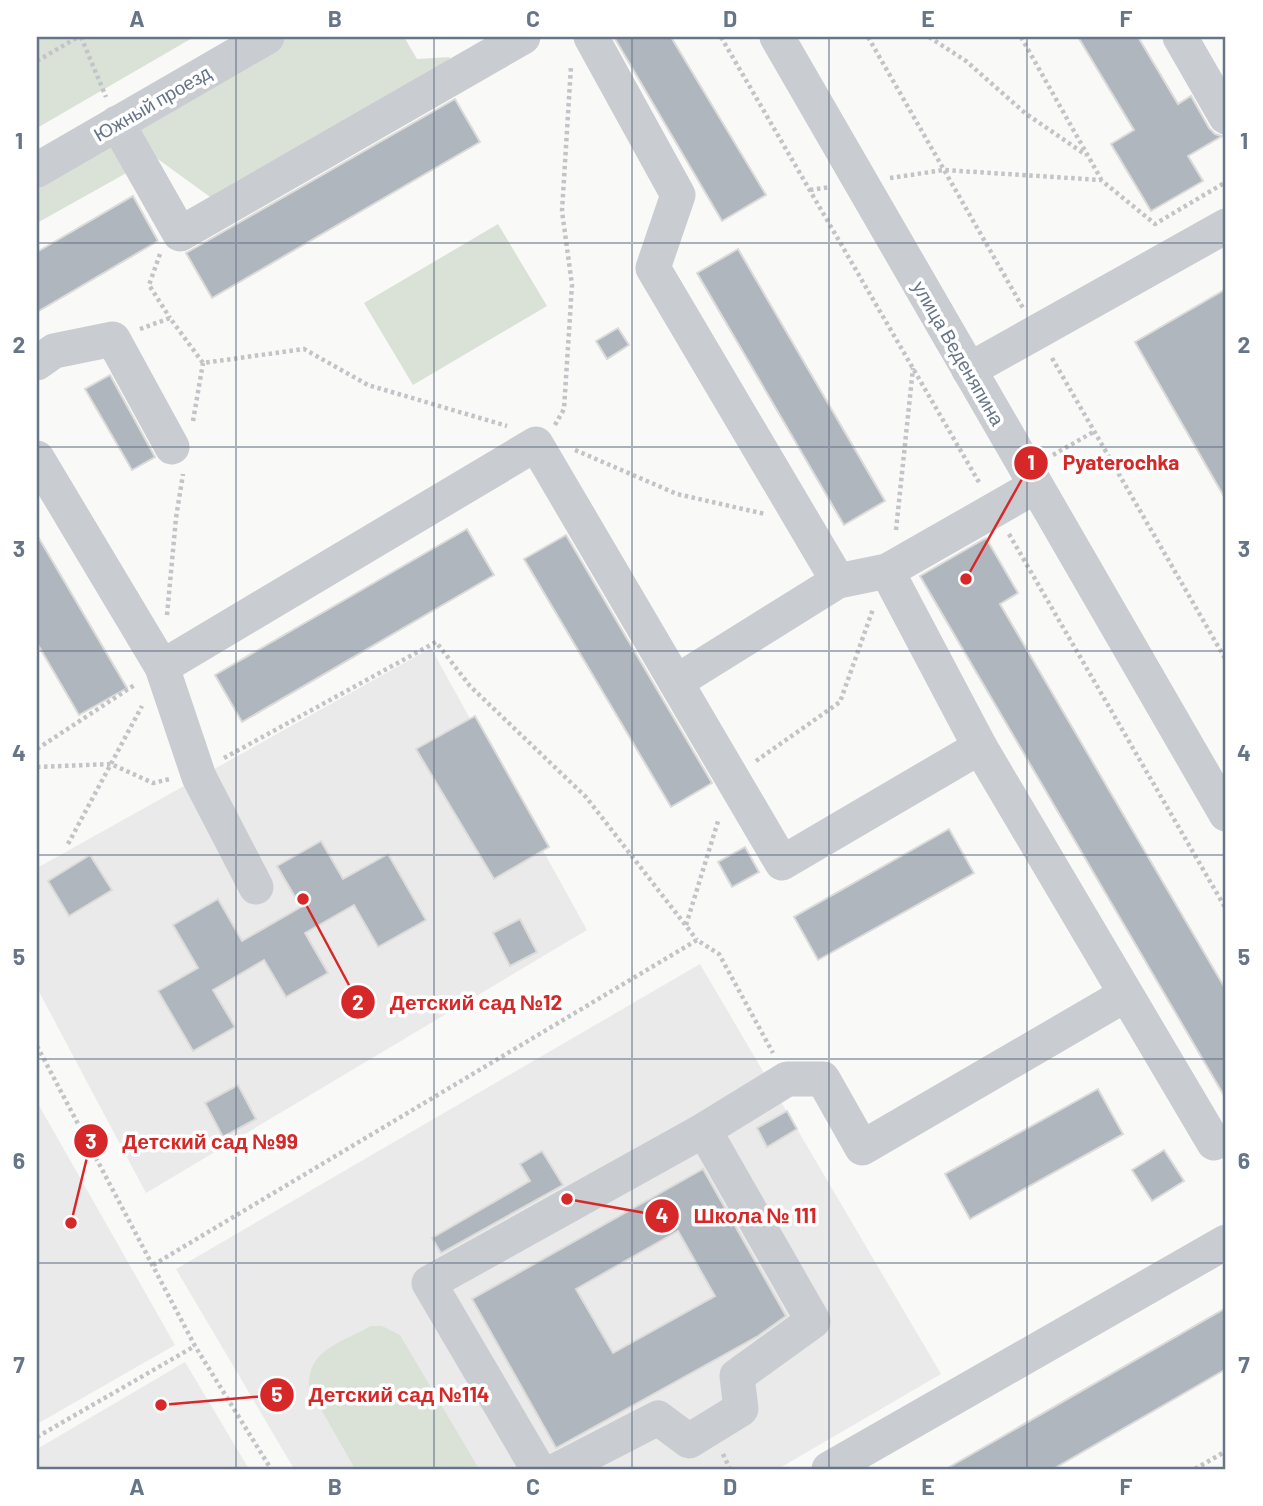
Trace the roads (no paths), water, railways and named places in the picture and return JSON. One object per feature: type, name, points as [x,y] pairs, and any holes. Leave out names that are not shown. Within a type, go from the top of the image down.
[{"type":"street","name":"Южный проезд","points":[[37,170],[267,37]]},
{"type":"street","points":[[117,123],[180,234],[523,37]]},
{"type":"street","name":"улица Веденяпина","points":[[777,37],[1226,814]]},
{"type":"street","points":[[1180,37],[1217,82],[1226,117]]},
{"type":"street","points":[[581,50],[678,195],[653,268],[838,581]]},
{"type":"street","points":[[969,370],[1226,226]]},
{"type":"street","points":[[37,363],[54,351],[113,339],[183,447]]},
{"type":"street","points":[[162,667],[531,436],[782,863],[980,747]]},
{"type":"street","points":[[37,458],[162,667],[197,773],[256,887]]},
{"type":"street","points":[[676,682],[838,581],[887,571],[1036,486]]},
{"type":"street","points":[[887,571],[980,747],[1125,995],[1222,1148]]},
{"type":"street","points":[[538,1469],[429,1283],[704,1130],[787,1079],[823,1079],[862,1148],[1125,995]]},
{"type":"street","points":[[559,1469],[658,1418],[689,1441],[741,1409],[737,1376],[813,1321],[704,1130]]},
{"type":"street","points":[[828,1469],[1226,1242]]},
{"type":"place","name":"Pyaterochka","points":[[966,579]]},
{"type":"place","name":"Детский сад №12","points":[[303,899]]},
{"type":"place","name":"Школа № 111","points":[[567,1199]]},
{"type":"place","name":"Детский сад №99","points":[[71,1223]]},
{"type":"place","name":"Детский сад №114","points":[[161,1405]]}]
